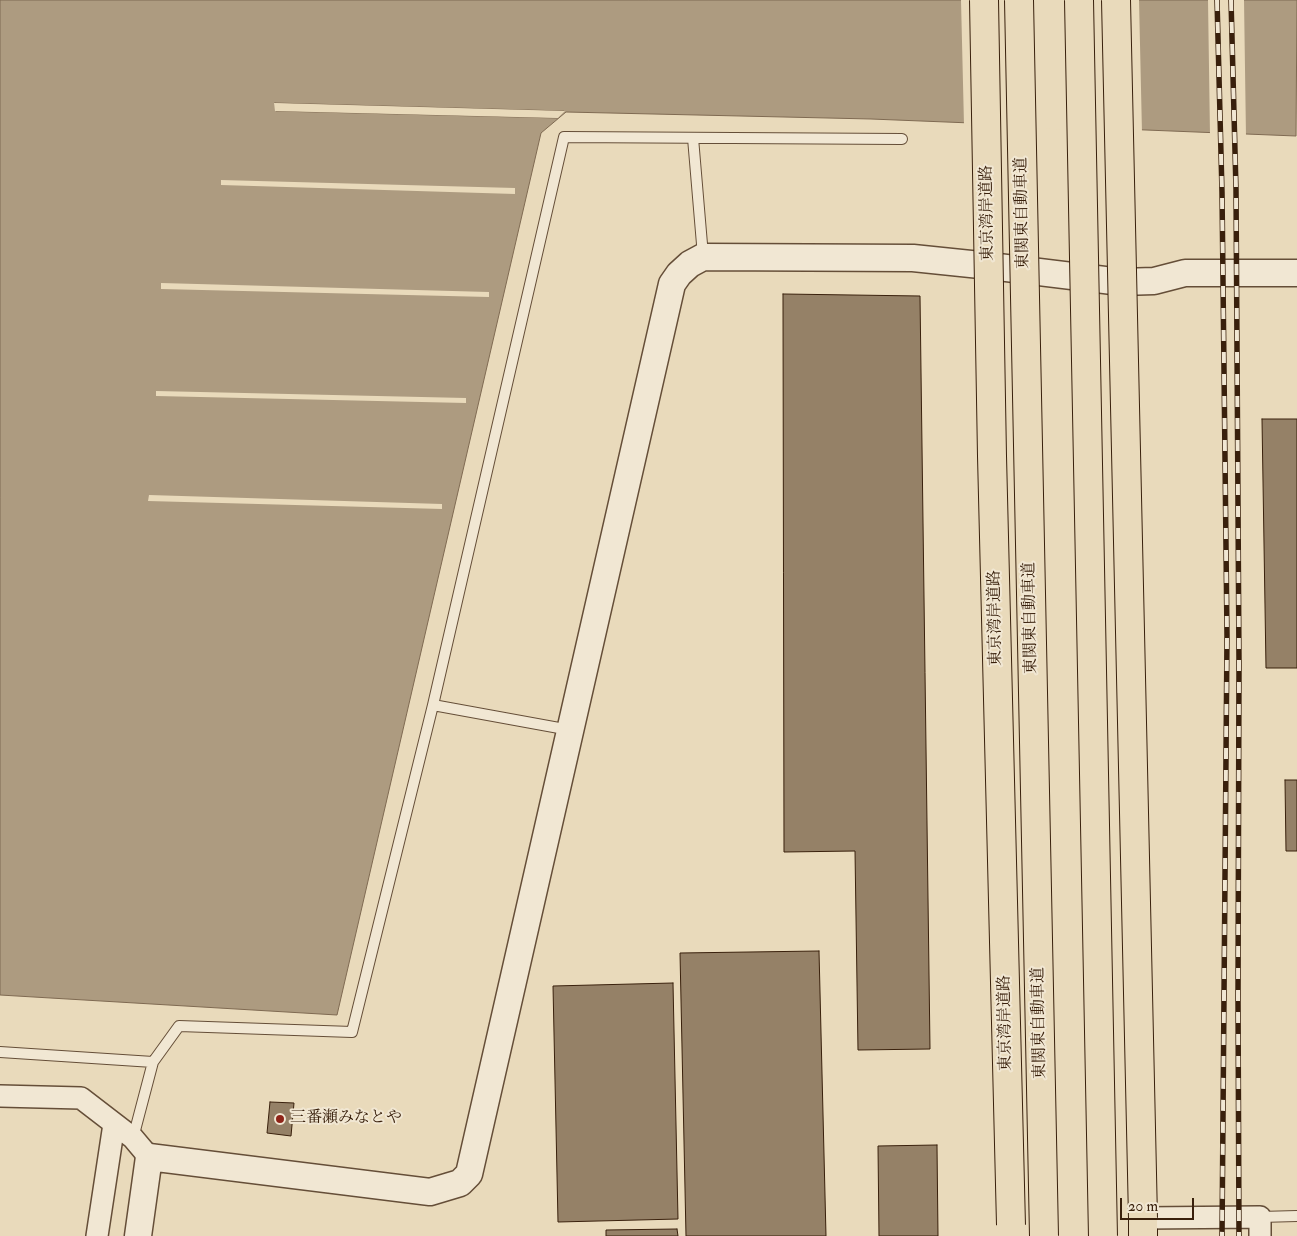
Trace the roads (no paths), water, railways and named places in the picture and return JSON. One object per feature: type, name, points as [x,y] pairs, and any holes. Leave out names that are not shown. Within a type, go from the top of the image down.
[{"type":"highway","name":"東京湾岸道路","points":[[984,0],[992,446],[1012,1230]]},
{"type":"highway","name":"東関東自動車道","points":[[1019,0],[1044,1236]]},
{"type":"highway","points":[[1079,0],[1103,1236]]},
{"type":"highway","points":[[1116,0],[1143,1227]]},
{"type":"street","points":[[0,1096],[81,1098],[141,1147],[430,1192],[460,1183],[469,1174],[672,284],[690,264],[703,257],[913,258],[1121,282],[1154,281],[1185,273],[1297,273]]},
{"type":"street","points":[[97,1236],[114,1124]]},
{"type":"street","points":[[138,1236],[141,1147]]},
{"type":"street","points":[[1143,1227],[1260,1227]]},
{"type":"lane","points":[[141,1147],[153,1062],[179,1026],[352,1032],[433,705],[564,137],[902,139]]},
{"type":"lane","points":[[694,138],[703,257]]},
{"type":"lane","points":[[433,705],[570,730]]},
{"type":"lane","points":[[0,1052],[153,1062]]},
{"type":"lane","points":[[1260,1227],[1297,1216]]},
{"type":"railway","points":[[1217,0],[1222,192],[1227,636],[1222,1236]]},
{"type":"railway","points":[[1231,0],[1236,189],[1239,663],[1239,1236]]},
{"type":"place","name":"三番瀬みなとや","points":[[280,1119]]}]
